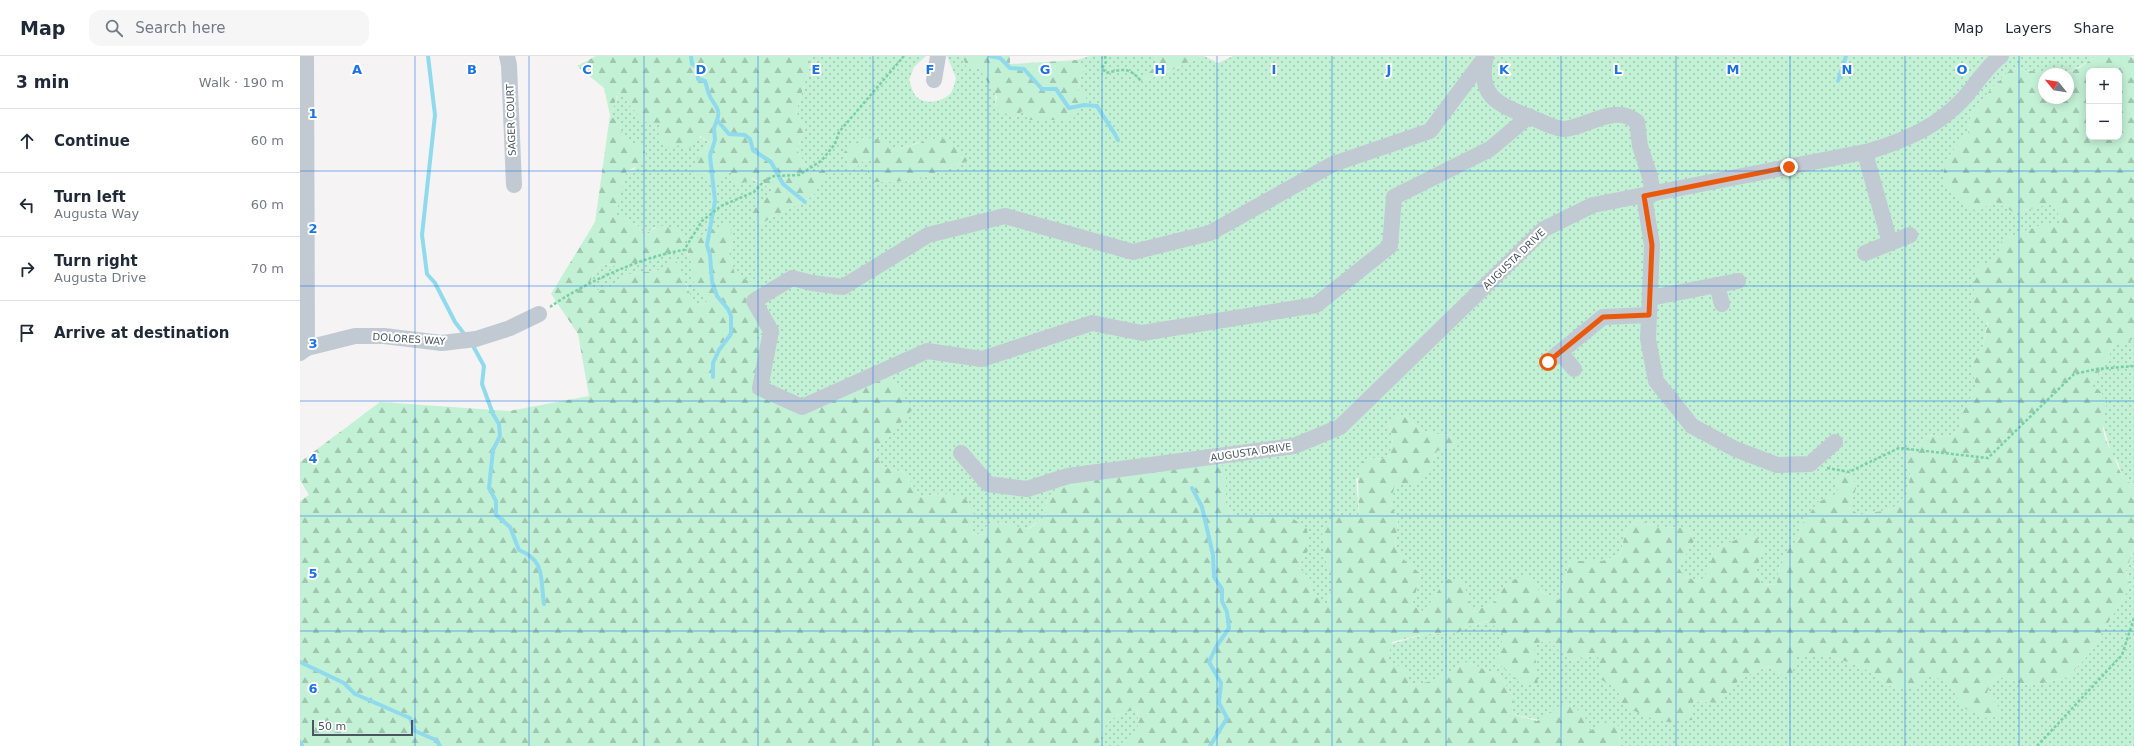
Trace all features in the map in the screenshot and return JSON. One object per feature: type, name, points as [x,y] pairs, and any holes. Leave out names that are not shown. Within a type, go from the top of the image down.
[{"type":"street","points":[[303,350],[306,56]]},
{"type":"street","name":"SAGER COURT","points":[[507,56],[509,65],[514,185]]},
{"type":"street","points":[[934,80],[938,56]]},
{"type":"street","points":[[1486,56],[1430,131],[1333,164],[1210,233],[1133,252],[1005,216],[928,235],[843,287],[812,283],[792,278],[754,301],[771,331],[760,388],[802,407],[927,351],[982,359],[1092,323],[1142,333],[1316,305],[1390,246],[1394,197],[1490,149],[1529,116]]},
{"type":"street","points":[[1486,56],[1483,68],[1484,79],[1493,98],[1501,106],[1563,129],[1606,116],[1630,116],[1637,122],[1640,146],[1650,177],[1648,195],[1652,245],[1648,339],[1656,381],[1692,426],[1735,449],[1777,465],[1810,464],[1835,442]]},
{"type":"street","name":"AUGUSTA DRIVE","points":[[961,453],[988,484],[1027,489],[1068,476],[1294,446],[1340,427],[1544,229],[1593,205],[1865,153],[1903,141],[1936,124],[1963,99],[2001,56]]},
{"type":"street","points":[[1865,153],[1890,243]]},
{"type":"street","points":[[1866,253],[1910,234]]},
{"type":"street","points":[[1650,298],[1738,281]]},
{"type":"street","points":[[1717,285],[1722,304]]},
{"type":"street","name":"DOLORES WAY","points":[[303,350],[355,336],[384,336],[442,343],[476,340],[510,328],[540,314]]},
{"type":"street","points":[[1574,369],[1554,357],[1603,317],[1649,315]]},
{"type":"path","points":[[540,314],[581,289],[652,256],[684,250],[702,220],[721,206],[754,192],[764,181],[774,176],[800,176],[821,161],[835,144],[839,132],[904,56]]},
{"type":"path","points":[[1105,56],[1106,62],[1102,68],[1106,73],[1125,70],[1132,71],[1141,81]]},
{"type":"path","points":[[1810,464],[1849,472],[1900,448],[1988,458],[2074,374],[2097,369],[2134,366]]},
{"type":"path","points":[[2037,746],[2122,655],[2134,618]]},
{"type":"green space","points":[[596,56],[809,56],[810,66],[796,112],[805,128],[797,150],[811,175],[829,168],[813,196],[760,224],[747,213],[760,205],[773,189],[752,178],[737,186],[729,169],[715,182],[692,172],[700,154],[710,143],[700,136],[690,149],[680,145],[668,148],[658,137],[661,123],[644,122],[619,92],[610,115],[604,88],[577,66]]},
{"type":"green space","points":[[809,56],[926,56],[914,67],[909,80],[915,95],[923,101],[933,102],[943,99],[951,93],[955,84],[956,78],[947,56],[962,56],[967,67],[978,67],[994,90],[996,100],[995,106],[1015,119],[1022,111],[1029,120],[1072,120],[1081,76],[1084,71],[1077,60],[1090,56],[1154,56],[1159,62],[1141,81],[1157,76],[1204,56],[1218,63],[1233,56],[2096,56],[2074,69],[2038,68],[2038,72],[2012,68],[1992,88],[1971,114],[1968,133],[1946,160],[1991,198],[2009,209],[2015,211],[2025,210],[2053,201],[2063,225],[2042,225],[2003,239],[1983,346],[1972,360],[1976,388],[1961,415],[1962,430],[1946,437],[1925,435],[1920,443],[1904,456],[1910,473],[1908,493],[1892,509],[1860,515],[1849,508],[1857,486],[1818,502],[1802,524],[1797,540],[1783,555],[1778,573],[1778,585],[1762,584],[1756,572],[1763,549],[1753,533],[1713,550],[1710,568],[1701,582],[1683,576],[1678,567],[1694,541],[1688,527],[1662,528],[1637,520],[1626,530],[1620,555],[1602,561],[1570,561],[1559,600],[1538,590],[1507,583],[1494,603],[1472,612],[1463,582],[1446,579],[1424,612],[1412,605],[1421,574],[1405,561],[1395,545],[1398,521],[1390,502],[1394,485],[1430,467],[1437,451],[1458,445],[1451,434],[1424,432],[1415,426],[1404,415],[1388,421],[1393,439],[1389,458],[1365,459],[1358,478],[1356,478],[1359,517],[1326,561],[1334,581],[1327,605],[1311,594],[1310,579],[1298,567],[1309,549],[1265,514],[1232,517],[1226,498],[1226,475],[1047,497],[1044,517],[1028,529],[989,521],[983,535],[969,533],[943,493],[921,497],[903,472],[883,467],[874,452],[890,434],[766,428],[735,274],[729,253],[733,239],[687,252],[708,301],[698,306],[690,297],[687,284],[659,270],[625,275],[615,284],[602,291],[588,289],[593,274],[603,264],[625,268],[652,256],[683,250],[655,227],[645,234],[637,225],[615,214],[626,172],[635,169],[641,146],[623,140],[620,124],[610,115],[620,91],[631,107],[641,114],[659,123],[691,134],[710,143],[700,154],[773,189],[760,205],[748,213],[760,224],[813,196],[828,169],[811,175],[797,150],[805,128],[796,112],[810,66]],"holes":[[[921,142],[970,160],[914,181],[874,182],[871,161],[864,160],[851,172],[844,152],[891,151]]]},
{"type":"green space","points":[[962,56],[1010,56],[1010,64],[1077,60],[1084,71],[1081,76],[1078,90],[1087,95],[1084,105],[1072,120],[1029,120],[1022,111],[1015,119],[995,106],[997,97],[978,67],[967,67]]},
{"type":"green space","points":[[1154,56],[1204,56],[1157,76],[1141,81],[1159,62]]},
{"type":"green space","points":[[2096,56],[2129,56],[2134,58],[2134,337],[2128,343],[2114,343],[2108,358],[2091,385],[2100,391],[2107,401],[2103,429],[2105,438],[2123,478],[2134,486],[2134,548],[2126,571],[2130,587],[2089,654],[2068,677],[2030,686],[1997,676],[1987,692],[2004,714],[1989,719],[1959,706],[1956,690],[1933,675],[1916,688],[1890,686],[1861,666],[1827,656],[1796,656],[1791,680],[1769,666],[1741,678],[1717,703],[1693,701],[1692,720],[1667,722],[1644,716],[1617,701],[1620,690],[1600,679],[1598,654],[1571,661],[1548,640],[1534,644],[1538,684],[1520,683],[1496,661],[1504,635],[1489,621],[1466,627],[1457,633],[1425,634],[1392,642],[1387,662],[1408,669],[1408,686],[1432,681],[1467,662],[1498,675],[1514,697],[1512,714],[1537,721],[1565,702],[1584,714],[1590,731],[1609,720],[1620,727],[1619,746],[1120,746],[1120,744],[1134,734],[1138,726],[1137,709],[1110,720],[1103,731],[1099,746],[300,746],[300,501],[309,495],[300,480],[300,462],[380,402],[509,411],[589,396],[578,334],[551,294],[595,222],[610,115],[620,124],[623,140],[642,146],[646,154],[644,162],[626,172],[616,214],[637,225],[645,234],[654,228],[662,226],[679,230],[684,240],[684,250],[652,256],[624,268],[603,264],[593,274],[588,289],[602,290],[615,284],[625,275],[659,270],[674,258],[681,270],[690,295],[698,306],[708,301],[692,280],[693,271],[687,246],[707,231],[729,224],[733,239],[729,253],[735,274],[753,283],[754,301],[763,316],[757,337],[767,355],[761,388],[802,407],[853,384],[886,378],[899,387],[912,410],[874,452],[883,467],[903,472],[921,497],[943,493],[966,499],[975,516],[969,533],[983,535],[989,521],[1029,529],[1044,517],[1047,498],[1068,476],[1218,456],[1226,475],[1226,498],[1232,517],[1265,514],[1291,517],[1307,529],[1309,549],[1298,567],[1310,579],[1311,594],[1327,604],[1334,581],[1326,561],[1322,533],[1336,515],[1359,517],[1358,478],[1364,459],[1389,458],[1393,439],[1388,420],[1404,415],[1415,426],[1425,432],[1452,434],[1459,445],[1437,451],[1430,467],[1417,484],[1395,485],[1390,502],[1398,521],[1395,545],[1405,561],[1421,574],[1412,605],[1424,612],[1446,579],[1463,581],[1472,612],[1494,603],[1507,583],[1528,573],[1538,590],[1559,600],[1570,561],[1602,561],[1620,555],[1626,530],[1637,520],[1662,528],[1688,527],[1694,541],[1678,567],[1684,576],[1700,582],[1710,568],[1713,550],[1753,532],[1763,549],[1756,572],[1762,584],[1777,585],[1778,573],[1783,555],[1797,540],[1802,524],[1818,502],[1838,493],[1836,479],[1849,472],[1857,486],[1849,508],[1860,515],[1892,509],[1908,493],[1910,473],[1904,456],[1920,443],[1925,435],[1946,437],[1962,430],[1961,415],[1976,388],[1972,360],[1983,346],[1988,322],[1973,308],[1975,268],[1997,259],[2002,239],[2042,225],[2063,225],[2053,202],[2036,208],[2013,212],[1994,201],[1978,212],[1957,199],[1942,183],[1946,160],[1968,133],[1971,114],[1992,88],[2012,68],[2038,72],[2038,104],[2074,104],[2074,70],[2079,68]]},
{"type":"green space","points":[[940,137],[955,144],[970,160],[914,181],[874,182],[868,173],[871,161],[864,160],[851,172],[844,152],[862,138],[883,139],[891,151]]},
{"type":"green space","points":[[2134,337],[2134,486],[2123,478],[2118,463],[2112,455],[2091,385],[2108,358],[2114,343],[2128,343]]},
{"type":"green space","points":[[2134,548],[2134,746],[1619,746],[1620,727],[1589,731],[1512,714],[1514,697],[1498,675],[1467,662],[1432,681],[1408,686],[1386,662],[1391,644],[1425,634],[1456,633],[1466,627],[1490,621],[1504,635],[1534,644],[1548,640],[1571,661],[1598,654],[1693,701],[1717,703],[1741,678],[1769,666],[1791,680],[1795,656],[1827,656],[1861,666],[1890,686],[1916,687],[1933,674],[1956,690],[1987,692],[1997,676],[2030,686],[2068,677],[2089,654],[2130,587],[2126,571]]},
{"type":"green space","points":[[1137,709],[1137,731],[1131,738],[1120,744],[1120,746],[1099,746],[1103,731],[1110,720]]},
{"type":"waterway","points":[[428,56],[435,115],[422,235],[427,274],[435,283],[455,322],[465,335]]},
{"type":"waterway","points":[[691,56],[692,64],[697,67],[698,79],[705,81],[710,97],[717,109],[717,120],[729,134],[745,135],[750,139],[753,150],[771,162],[783,184],[805,202]]},
{"type":"waterway","points":[[990,56],[1000,58],[1010,68],[1024,69],[1042,89],[1056,89],[1069,108],[1084,105],[1097,106],[1118,140]]},
{"type":"waterway","points":[[1838,81],[1846,56]]},
{"type":"waterway","points":[[713,377],[713,363],[719,350],[731,334],[731,316],[728,309],[717,296],[712,281],[710,255],[707,245],[715,201],[710,156],[715,140],[714,128],[717,120]]},
{"type":"waterway","points":[[472,344],[484,366],[482,384],[493,414],[499,424],[500,436],[493,450],[489,488],[496,501],[496,515],[510,527],[519,550],[528,554],[538,565],[544,604]]},
{"type":"waterway","points":[[1192,488],[1202,507],[1213,555],[1214,577],[1222,589],[1222,601],[1227,612],[1229,628],[1216,647],[1209,662],[1221,683],[1219,703],[1227,718],[1210,746]]},
{"type":"waterway","points":[[300,662],[344,683],[355,694],[410,718],[415,731],[436,740],[440,746]]},
{"type":"waterway","points":[[300,742],[302,746]]},
{"type":"route","points":[[1548,362],[1603,317],[1649,315],[1652,245],[1644,196],[1789,167]]}]
